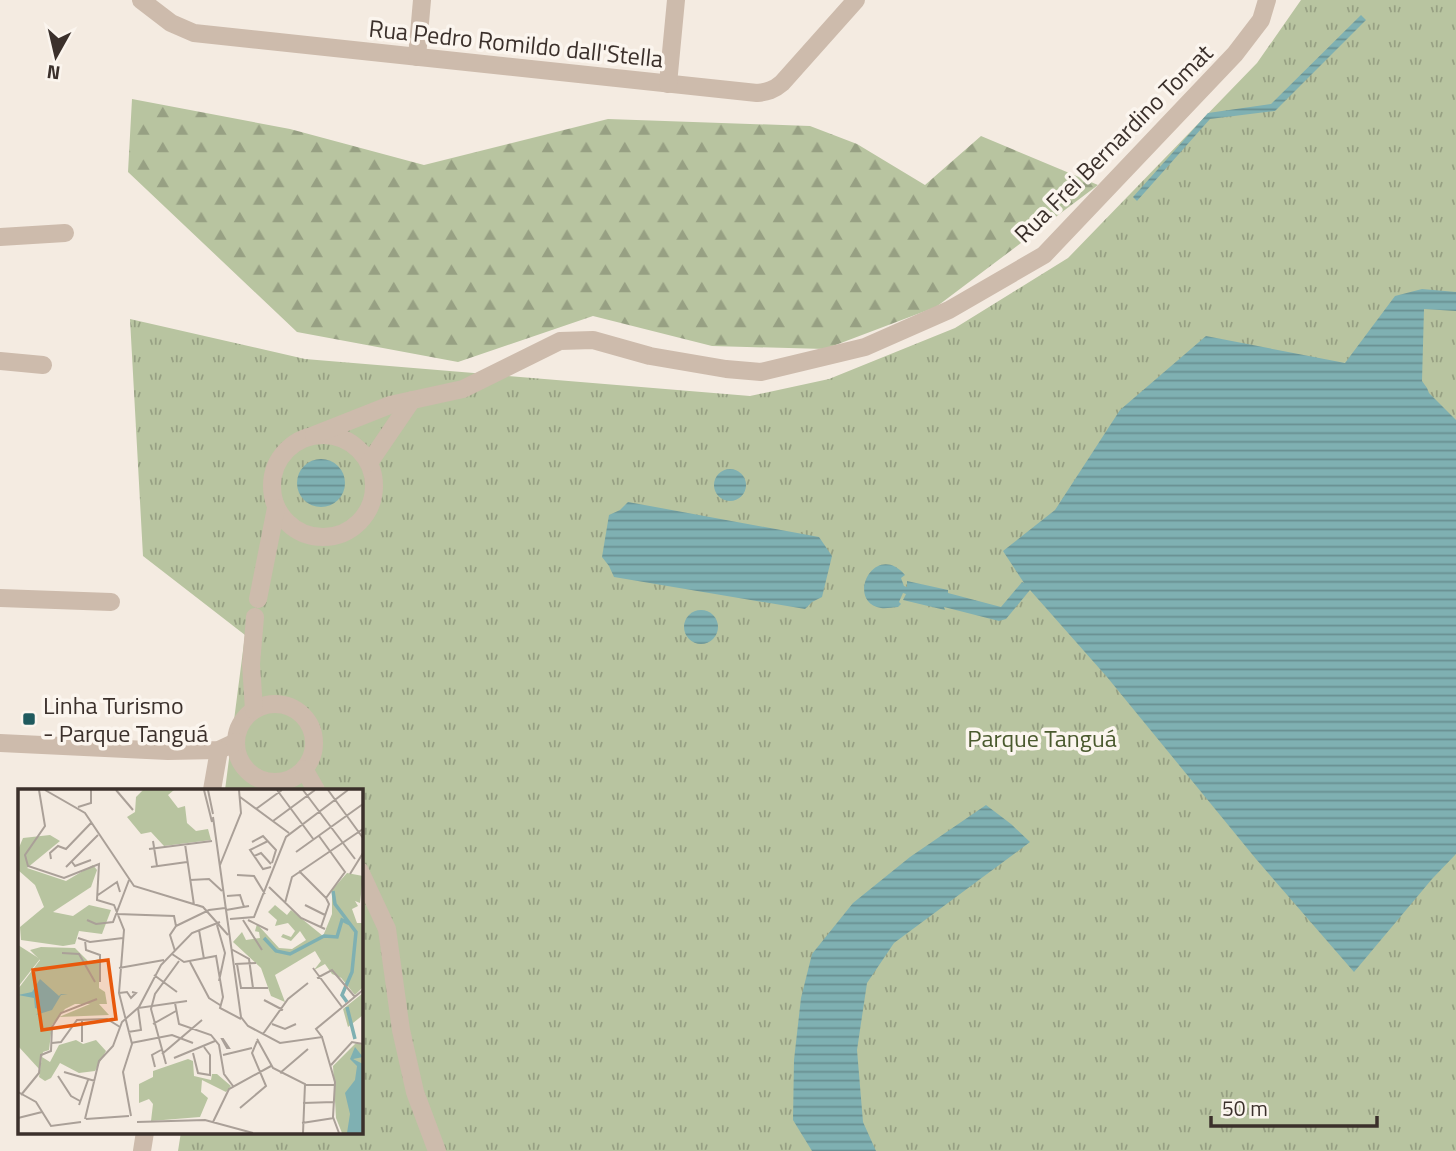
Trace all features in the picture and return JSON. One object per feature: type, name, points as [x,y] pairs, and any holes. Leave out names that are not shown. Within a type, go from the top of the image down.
[{"type":"street","name":"Rua Pedro Romildo dall'Stella","points":[[141,0],[160,8],[183,30],[194,33],[757,93],[776,88],[856,0]]},
{"type":"street","points":[[417,57],[422,0]]},
{"type":"street","points":[[668,84],[676,0]]},
{"type":"street","name":"Rua Frei Bernardino Tomat","points":[[314,435],[390,405],[463,390],[560,341],[593,340],[650,356],[761,372],[865,347],[949,310],[1044,255],[1235,54],[1261,20],[1268,0]]},
{"type":"street","points":[[0,237],[65,233]]},
{"type":"street","points":[[0,361],[43,365]]},
{"type":"street","points":[[369,463],[412,401]]},
{"type":"street","points":[[314,435],[332,435],[347,440],[360,450],[369,463],[374,477],[374,496],[368,513],[355,527],[339,535],[321,538],[302,533],[287,523],[276,508],[272,490],[274,471],[282,455],[296,442],[314,435]]},
{"type":"street","points":[[254,710],[250,664],[256,608],[276,508]]},
{"type":"street","points":[[0,598],[111,602]]},
{"type":"street","points":[[276,704],[288,706],[298,711],[312,729],[314,750],[310,761],[294,778],[271,782],[251,773],[243,765],[236,742],[245,719],[254,710],[276,704]]},
{"type":"street","points":[[0,743],[168,751],[219,750],[236,742]]},
{"type":"street","points":[[212,789],[219,750]]},
{"type":"street","points":[[304,769],[315,789]]},
{"type":"street","points":[[362,876],[387,929],[401,1030],[412,1080],[437,1151]]},
{"type":"green space","name":"Parque Tanguá","points":[[1301,0],[1456,0],[1456,1151],[178,1151],[181,1134],[362,1134],[362,789],[225,789],[245,635],[143,556],[130,319],[305,359],[750,396],[829,379],[955,328],[1068,258],[1257,63]]},
{"type":"green space","points":[[132,99],[290,129],[424,165],[608,119],[810,126],[857,144],[925,185],[981,136],[1098,185],[936,307],[825,349],[712,346],[593,316],[458,362],[297,332],[128,172]]},
{"type":"water","points":[[1361,15],[1366,20],[1275,111],[1210,119],[1137,201],[1133,197],[1208,113],[1271,104]]},
{"type":"water","points":[[1422,289],[1456,292],[1456,311],[1424,309],[1422,381],[1429,393],[1456,420],[1456,854],[1354,972],[1256,859],[1107,677],[1030,590],[1006,619],[999,621],[903,600],[906,594],[903,593],[898,607],[881,608],[870,603],[865,595],[864,585],[874,568],[883,564],[894,566],[905,575],[901,578],[904,586],[907,587],[907,581],[948,590],[948,593],[1001,607],[1022,582],[1024,583],[1003,551],[1055,510],[1120,410],[1206,336],[1345,363],[1395,296]]},
{"type":"water","points":[[321,459],[338,466],[345,483],[338,500],[321,507],[304,500],[297,483],[304,466]]},
{"type":"water","points":[[730,469],[741,474],[746,485],[741,496],[730,501],[719,496],[714,485],[719,474]]},
{"type":"water","points":[[628,502],[819,537],[832,556],[822,597],[805,609],[614,577],[602,557],[609,515]]},
{"type":"water","points":[[701,610],[713,615],[718,627],[713,639],[701,644],[689,639],[684,627],[689,615]]},
{"type":"water","points":[[986,805],[1030,842],[894,943],[867,983],[857,1050],[863,1122],[876,1151],[812,1151],[793,1120],[794,1060],[801,998],[812,954],[853,903],[910,857]]},
{"type":"place","name":"Linha Turismo - Parque Tanguá","points":[[29,719]]}]
